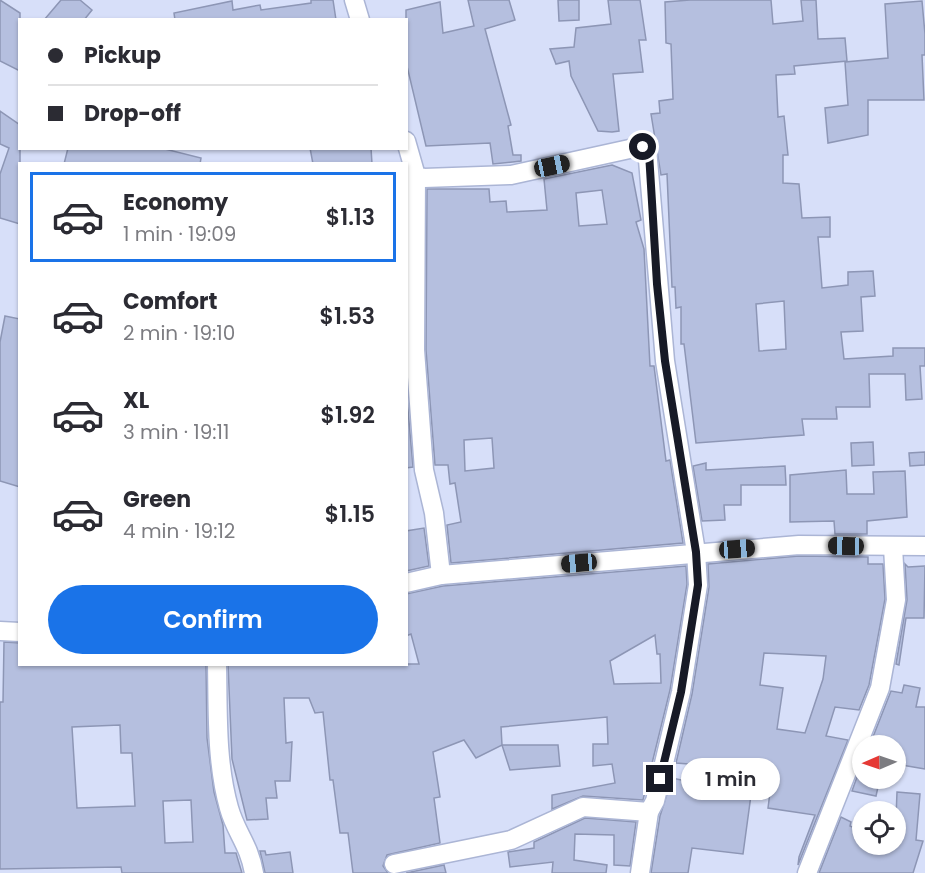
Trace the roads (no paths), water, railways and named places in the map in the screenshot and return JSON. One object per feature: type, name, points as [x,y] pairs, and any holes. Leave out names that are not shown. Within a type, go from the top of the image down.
[{"type":"street","points":[[354,0],[359,18]]},
{"type":"street","points":[[408,148],[416,176],[415,350],[424,470],[434,513],[441,575]]},
{"type":"street","points":[[416,176],[511,175],[634,148],[647,148],[665,361],[696,552],[698,585],[681,692],[655,801],[649,812],[640,873]]},
{"type":"street","points":[[408,583],[441,575],[696,552],[799,545],[925,546]]},
{"type":"street","points":[[807,873],[880,687],[896,600],[893,547]]},
{"type":"street","points":[[0,632],[18,632]]},
{"type":"street","points":[[217,666],[218,741],[229,809],[250,852],[254,873]]},
{"type":"street","points":[[394,864],[511,840],[583,807],[649,812]]}]
